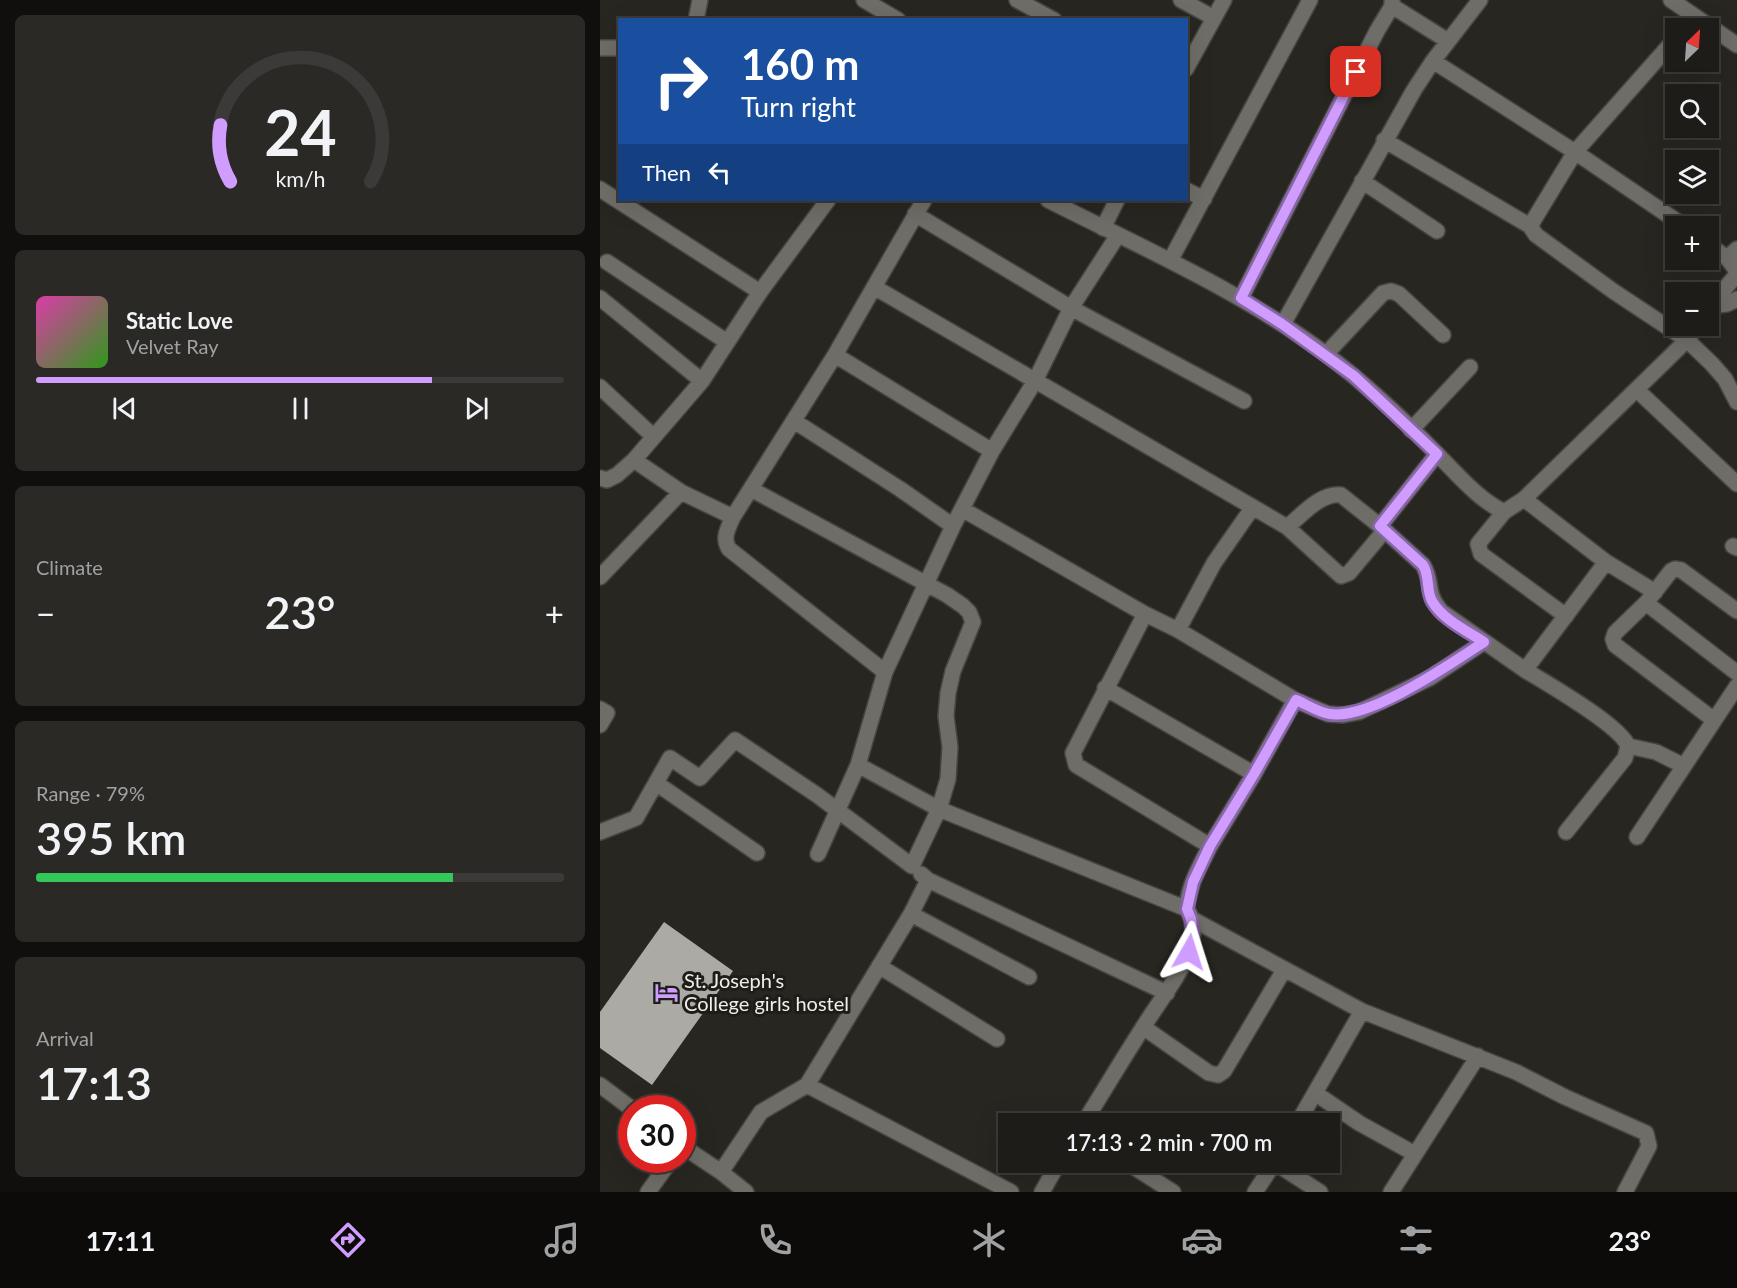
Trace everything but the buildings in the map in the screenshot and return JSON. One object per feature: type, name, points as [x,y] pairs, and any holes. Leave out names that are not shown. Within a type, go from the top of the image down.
[{"type":"street","points":[[696,18],[700,0]]},
{"type":"street","points":[[864,0],[895,18]]},
{"type":"street","points":[[1017,0],[1050,18]]},
{"type":"street","points":[[1180,0],[1214,18]]},
{"type":"street","points":[[1188,65],[1224,0]]},
{"type":"street","points":[[1171,259],[1310,0]]},
{"type":"street","points":[[1282,324],[1384,140],[1433,61],[1480,0]]},
{"type":"street","points":[[1671,0],[1685,18]]},
{"type":"street","points":[[1241,298],[1392,3],[1448,41]]},
{"type":"street","points":[[1719,37],[1737,45]]},
{"type":"street","points":[[600,48],[618,48]]},
{"type":"street","points":[[1530,226],[1575,152],[1665,51]]},
{"type":"street","points":[[1433,61],[1575,152],[1669,216]]},
{"type":"street","points":[[1384,140],[1530,226],[1536,235],[1613,291],[1687,340],[1718,371],[1737,402]]},
{"type":"street","points":[[1362,181],[1437,231]]},
{"type":"street","points":[[600,189],[618,201]]},
{"type":"street","points":[[1188,191],[1204,199]]},
{"type":"street","points":[[619,201],[760,292]]},
{"type":"street","points":[[600,478],[607,480],[617,475],[634,460],[702,381],[760,292],[827,201]]},
{"type":"street","points":[[885,672],[729,549],[725,543],[733,517],[835,355],[923,201]]},
{"type":"street","points":[[1050,201],[1171,259],[1241,298],[1326,354],[1354,376],[1473,490],[1504,512]]},
{"type":"street","points":[[1103,228],[1116,201]]},
{"type":"street","points":[[915,214],[1071,308],[1244,401]]},
{"type":"street","points":[[818,854],[858,765],[885,672],[953,526],[992,451],[1035,381],[1071,308],[1118,235]]},
{"type":"street","points":[[1719,252],[1735,263],[1719,291]]},
{"type":"street","points":[[607,262],[727,342]]},
{"type":"street","points":[[874,287],[1287,527],[1341,576],[1349,573],[1437,454]]},
{"type":"street","points":[[1326,354],[1383,293],[1391,291],[1399,294],[1443,335]]},
{"type":"street","points":[[600,298],[702,381]]},
{"type":"street","points":[[1719,305],[1737,299]]},
{"type":"street","points":[[1566,616],[1480,554],[1478,544],[1504,512],[1524,499],[1690,336]]},
{"type":"street","points":[[835,355],[992,451]]},
{"type":"street","points":[[1411,430],[1470,367]]},
{"type":"street","points":[[600,387],[654,437]]},
{"type":"street","points":[[1637,390],[1737,484]]},
{"type":"street","points":[[794,421],[953,526]]},
{"type":"street","points":[[634,460],[681,492],[733,517]]},
{"type":"street","points":[[751,489],[926,584],[969,612],[973,622],[953,671],[948,693],[946,716],[950,747],[948,779],[939,809],[912,866]]},
{"type":"street","points":[[602,570],[681,492]]},
{"type":"street","points":[[1287,527],[1315,504],[1333,494],[1341,495],[1383,528],[1423,565],[1427,572],[1429,592],[1433,602],[1442,612],[1525,670],[1565,694],[1620,734],[1628,746],[1656,752],[1683,766]]},
{"type":"street","points":[[1524,499],[1651,597],[1737,673]]},
{"type":"street","points":[[1178,630],[1214,563],[1253,507]]},
{"type":"street","points":[[962,509],[1145,614],[1178,630],[1302,703],[1328,714],[1342,715],[1359,712],[1430,678],[1484,642]]},
{"type":"street","points":[[1525,670],[1606,562]]},
{"type":"street","points":[[1714,720],[1615,645],[1613,639],[1615,633],[1675,569],[1681,570],[1737,611]]},
{"type":"street","points":[[1145,614],[1073,753],[1076,765],[1210,846]]},
{"type":"street","points":[[1637,837],[1737,686]]},
{"type":"street","points":[[1105,688],[1254,774]]},
{"type":"street","points":[[1090,1113],[1167,993],[1192,942],[1189,914],[1193,882],[1210,846],[1254,774],[1302,703]]},
{"type":"street","points":[[600,832],[636,818],[670,758],[700,778],[735,740],[839,810],[928,880],[1167,993]]},
{"type":"street","points":[[1566,832],[1625,758],[1628,746]]},
{"type":"street","points":[[858,765],[939,809],[1189,914],[1362,1011],[1478,1056],[1646,1133],[1649,1146],[1625,1192]]},
{"type":"street","points":[[656,783],[757,853]]},
{"type":"street","points":[[721,1172],[761,1112],[807,1085],[911,914],[928,880]]},
{"type":"street","points":[[911,914],[1029,977]]},
{"type":"street","points":[[879,966],[997,1039]]},
{"type":"street","points":[[1143,1027],[1209,1073],[1218,1074],[1224,1071],[1284,969]]},
{"type":"street","points":[[1304,1113],[1362,1011]]},
{"type":"street","points":[[1391,1192],[1478,1056]]},
{"type":"street","points":[[600,1085],[618,1098]]},
{"type":"street","points":[[807,1085],[1011,1192]]},
{"type":"street","points":[[1315,1094],[1359,1123],[1415,1154]]},
{"type":"street","points":[[696,1155],[746,1192]]},
{"type":"street","points":[[648,1192],[662,1173]]},
{"type":"street","points":[[1042,1192],[1053,1173]]},
{"type":"street","points":[[1143,1173],[1173,1192]]},
{"type":"street","points":[[1255,1192],[1268,1173]]},
{"type":"street","points":[[1291,1173],[1320,1192]]},
{"type":"place","name":"St. Joseph's College girls hostel","points":[[666,992]]},
{"type":"route","points":[[1189,952],[1193,934],[1187,909],[1193,882],[1210,846],[1296,700],[1328,714],[1342,715],[1359,712],[1430,678],[1484,642],[1442,612],[1433,602],[1429,592],[1427,572],[1423,565],[1380,526],[1437,454],[1354,376],[1326,354],[1241,298],[1356,72]]}]
